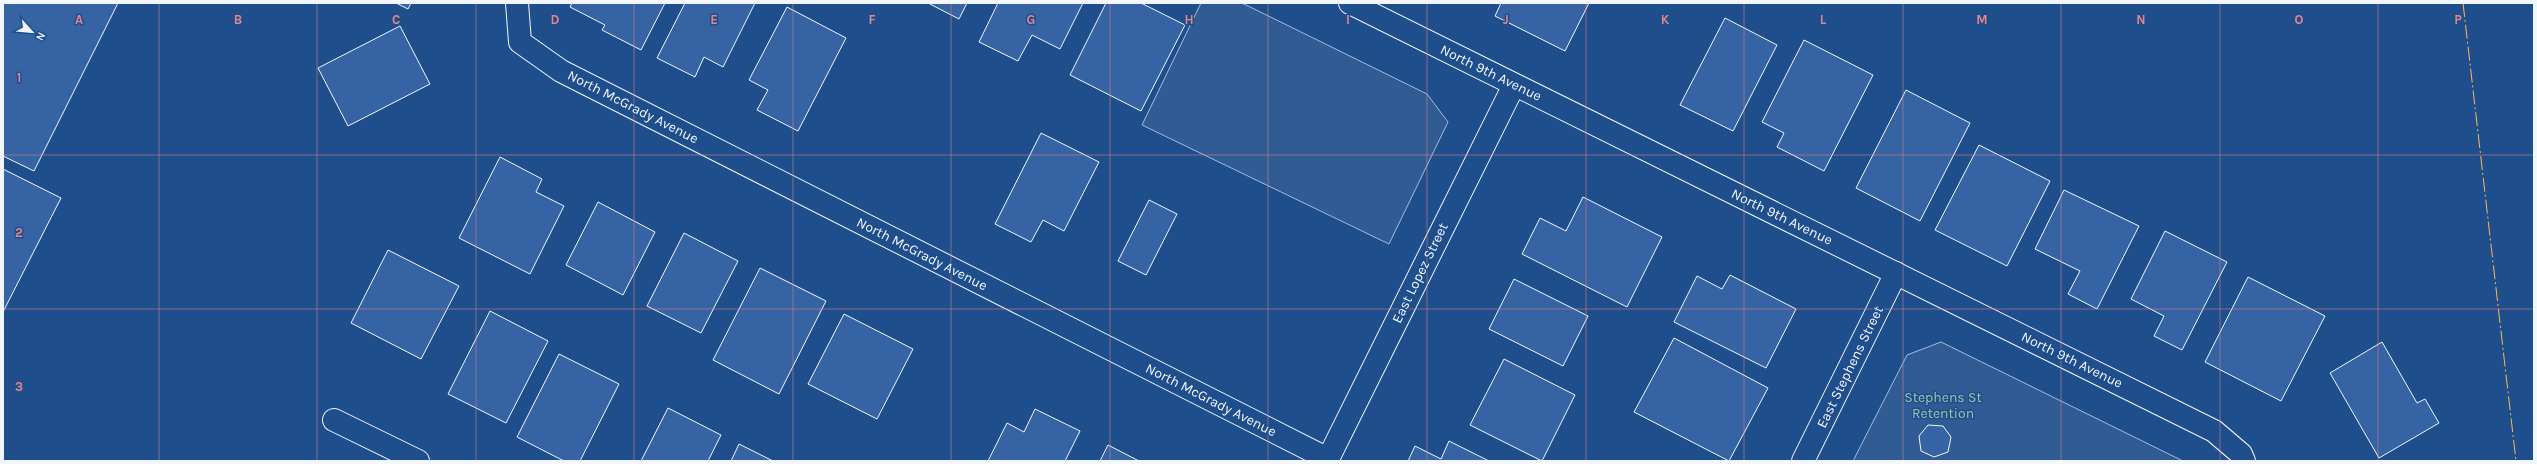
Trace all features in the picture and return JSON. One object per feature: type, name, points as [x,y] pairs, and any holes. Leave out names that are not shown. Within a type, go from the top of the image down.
[{"type":"street","name":"North McGrady Avenue","points":[[517,3],[520,42],[561,71],[1328,460]]},
{"type":"street","name":"North 9th Avenue","points":[[1350,3],[2214,431],[2241,454],[2244,461]]},
{"type":"street","name":"East Lopez Street","points":[[1328,460],[1514,85]]},
{"type":"street","name":"East Stephens Street","points":[[1803,461],[1896,273]]},
{"type":"street","points":[[334,420],[418,461]]},
{"type":"shaded area","points":[[1201,3],[1242,3],[1427,94],[1448,122],[1389,244],[1142,125]]},
{"type":"shaded area","name":"Stephens St Retention","points":[[1941,342],[2183,461],[1853,461],[1907,355]]},
{"type":"building","points":[[3,3],[118,3],[34,171],[3,156]]},
{"type":"building","points":[[396,3],[411,3],[408,9]]},
{"type":"building","points":[[572,3],[665,3],[641,50],[602,30],[605,25],[570,7]]},
{"type":"building","points":[[685,3],[755,3],[723,67],[704,57],[695,77],[657,58]]},
{"type":"building","points":[[928,3],[967,3],[959,19]]},
{"type":"building","points":[[998,3],[1083,3],[1060,49],[1032,35],[1018,61],[979,42]]},
{"type":"building","points":[[1106,3],[1141,3],[1185,25],[1141,111],[1070,75]]},
{"type":"building","points":[[1501,3],[1589,3],[1565,51],[1495,16]]},
{"type":"building","points":[[787,7],[846,38],[798,131],[757,110],[768,90],[749,80]]},
{"type":"building","points":[[1725,18],[1777,45],[1733,131],[1680,105]]},
{"type":"building","points":[[400,26],[430,84],[348,126],[318,68]]},
{"type":"building","points":[[1804,40],[1873,75],[1824,171],[1777,147],[1784,133],[1762,122]]},
{"type":"building","points":[[1906,90],[1970,123],[1920,221],[1856,188]]},
{"type":"building","points":[[1041,133],[1099,162],[1064,231],[1043,220],[1031,242],[995,224]]},
{"type":"building","points":[[1979,145],[2050,181],[2007,266],[1935,230]]},
{"type":"building","points":[[500,157],[542,179],[536,192],[564,206],[530,274],[459,238]]},
{"type":"building","points":[[3,169],[61,198],[3,312]]},
{"type":"building","points":[[2064,190],[2139,226],[2097,309],[2068,294],[2080,271],[2035,249]]},
{"type":"building","points":[[1583,197],[1662,237],[1627,307],[1522,254],[1540,218],[1566,231]]},
{"type":"building","points":[[1149,200],[1177,214],[1146,275],[1118,261]]},
{"type":"building","points":[[598,202],[655,232],[623,295],[566,265]]},
{"type":"building","points":[[2165,231],[2227,262],[2182,350],[2154,336],[2164,316],[2131,299]]},
{"type":"building","points":[[684,233],[738,261],[701,333],[647,306]]},
{"type":"building","points":[[388,250],[459,286],[421,359],[351,323]]},
{"type":"building","points":[[760,268],[826,301],[779,394],[713,360]]},
{"type":"building","points":[[1730,275],[1796,309],[1766,368],[1674,322],[1697,276],[1722,289]]},
{"type":"building","points":[[2248,277],[2325,316],[2281,401],[2205,362]]},
{"type":"building","points":[[1514,279],[1588,316],[1563,366],[1489,329]]},
{"type":"building","points":[[490,311],[548,341],[506,423],[448,394]]},
{"type":"building","points":[[844,314],[913,349],[877,419],[808,384]]},
{"type":"building","points":[[1674,338],[1768,388],[1729,461],[1634,412]]},
{"type":"building","points":[[2382,342],[2417,403],[2425,399],[2439,423],[2379,458],[2330,373]]},
{"type":"building","points":[[559,354],[619,384],[580,461],[564,461],[517,437]]},
{"type":"building","points":[[1504,359],[1575,395],[1542,461],[1470,425]]},
{"type":"building","points":[[668,408],[721,435],[708,461],[641,461]]},
{"type":"building","points":[[1035,409],[1080,431],[1065,461],[988,461],[1007,423],[1024,432]]},
{"type":"building","points":[[1928,425],[1943,426],[1951,437],[1948,452],[1934,457],[1921,451],[1919,436]]},
{"type":"building","points":[[1449,441],[1489,461],[1408,461],[1415,446],[1441,459]]},
{"type":"building","points":[[739,444],[773,461],[731,461]]},
{"type":"building","points":[[1108,445],[1139,461],[1100,461]]},
{"type":"power","points":[[2463,3],[2516,461]]}]
